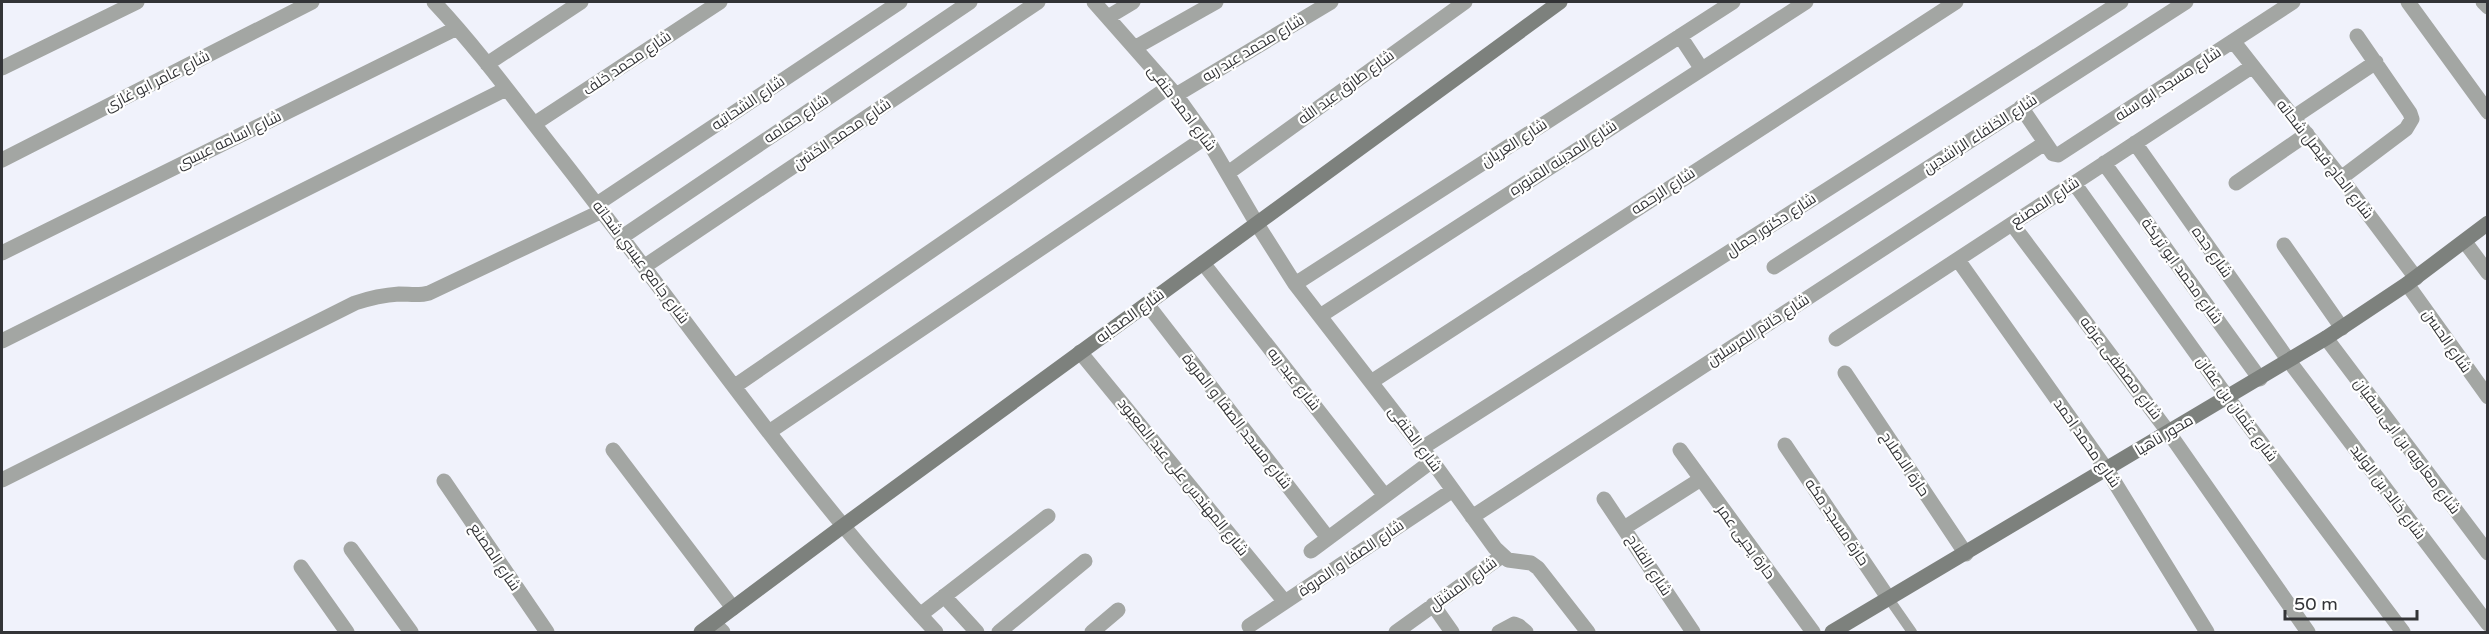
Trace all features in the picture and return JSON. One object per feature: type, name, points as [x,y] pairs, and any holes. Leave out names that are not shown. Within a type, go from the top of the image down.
[{"type":"street","points":[[2,68],[137,2]]},
{"type":"street","name":"شارع عامر ابو غازى","points":[[2,160],[312,2]]},
{"type":"street","name":"شارع جامع عيسي شحاته","points":[[434,2],[487,64],[600,208],[843,526],[936,633]]},
{"type":"street","points":[[487,64],[581,2]]},
{"type":"street","name":"شارع محمد خلف","points":[[534,124],[720,2]]},
{"type":"street","name":"شارع الشحاتيه","points":[[2,480],[355,303],[374,297],[401,294],[417,296],[429,293],[600,208],[900,2]]},
{"type":"street","name":"شارع حمامه","points":[[622,237],[970,2]]},
{"type":"street","name":"شارع محمد الخشن","points":[[645,266],[1038,2]]},
{"type":"street","name":"شارع احمد حنفى","points":[[1094,2],[1136,47],[1206,136],[1257,224]]},
{"type":"street","points":[[1108,17],[1133,2]]},
{"type":"street","points":[[1136,47],[1216,2]]},
{"type":"street","name":"شارع محمد عبد ربه","points":[[735,386],[1172,91],[1331,2]]},
{"type":"street","name":"شارع طارق عبد الله","points":[[1228,173],[1465,2]]},
{"type":"street","name":"شارع الصحابه","points":[[701,633],[719,628],[733,608],[843,526],[1560,2]]},
{"type":"street","name":"شارع العريان","points":[[1295,284],[1733,2]]},
{"type":"street","name":"شارع المدينه المنوره","points":[[1320,316],[1806,2]]},
{"type":"street","name":"شارع الرحمه","points":[[1371,382],[1956,2]]},
{"type":"street","name":"شارع دكتور جمال","points":[[1422,448],[2121,2]]},
{"type":"street","name":"شارع الخلفاء الراشدين","points":[[1774,267],[2186,2]]},
{"type":"street","name":"شارع مسجد ابو سنه","points":[[2045,143],[2053,154],[2060,154],[2293,2]]},
{"type":"street","points":[[2408,2],[2487,112]]},
{"type":"street","points":[[2483,2],[2487,7]]},
{"type":"street","name":"شارع اسامه عيسى","points":[[2,253],[457,28]]},
{"type":"street","points":[[1680,36],[1701,68]]},
{"type":"street","points":[[2341,178],[2411,123],[2410,113],[2357,36]]},
{"type":"street","name":"شارع الحاج فيصل شحاته","points":[[2233,41],[2341,178],[2411,281]]},
{"type":"street","points":[[2294,117],[2376,62]]},
{"type":"street","name":"شارع المصنع","points":[[1836,339],[2253,66]]},
{"type":"street","points":[[2,341],[506,89]]},
{"type":"street","points":[[2021,107],[2045,143]]},
{"type":"street","points":[[2236,183],[2307,135]]},
{"type":"street","points":[[769,432],[1206,136]]},
{"type":"street","name":"شارع خاتم المرسلين","points":[[1472,517],[2045,143]]},
{"type":"street","name":"شارع جده","points":[[2135,143],[2289,361]]},
{"type":"street","name":"شارع محمد ابو تريكة","points":[[2104,164],[2260,379]]},
{"type":"street","name":"شارع عثمان بن عفان","points":[[2074,183],[2228,398],[2403,633]]},
{"type":"street","name":"محور ناهيا","points":[[1832,633],[2326,339],[2411,281],[2487,223]]},
{"type":"street","name":"شارع الحنفى","points":[[1257,224],[1295,284],[1432,461],[1502,556]]},
{"type":"street","name":"شارع مصطفى عرفه","points":[[2012,224],[2169,433],[2308,633]]},
{"type":"street","points":[[2465,242],[2487,273]]},
{"type":"street","points":[[2284,246],[2342,328]]},
{"type":"street","name":"شارع محمد احمد","points":[[1958,260],[2107,470],[2207,633]]},
{"type":"street","name":"شارع عبد ربه","points":[[1203,263],[1385,496]]},
{"type":"street","name":"شارع الحسن","points":[[2411,281],[2487,397]]},
{"type":"street","name":"شارع مسجد الصفا و المروة","points":[[1147,304],[1328,538]]},
{"type":"street","name":"شارع معاويه بن ابى سفيان","points":[[2326,339],[2487,552]]},
{"type":"street","name":"شارع المهندس على عبد المعبود","points":[[1080,352],[1285,602]]},
{"type":"street","name":"شارع خالد بن الوليد","points":[[2289,361],[2487,624]]},
{"type":"street","name":"حارة الاصلاح","points":[[1845,374],[1965,554]]},
{"type":"street","name":"حارة مسجد مكه","points":[[1785,445],[1889,599]]},
{"type":"street","points":[[613,450],[733,608]]},
{"type":"street","name":"حارة يحيى عمر","points":[[1680,450],[1813,633]]},
{"type":"street","points":[[1311,551],[1432,461]]},
{"type":"street","points":[[1624,528],[1701,480]]},
{"type":"street","name":"شارع المصنع","points":[[444,481],[547,633]]},
{"type":"street","name":"شارع الصفا و المروة","points":[[1249,626],[1453,490]]},
{"type":"street","name":"شارع الفلاح","points":[[1604,499],[1693,633]]},
{"type":"street","points":[[920,615],[1048,516]]},
{"type":"street","points":[[351,549],[411,633]]},
{"type":"street","points":[[1502,556],[1508,561],[1532,563],[1538,568],[1588,633]]},
{"type":"street","name":"شارع المشتل","points":[[1396,633],[1502,556]]},
{"type":"street","points":[[999,633],[1084,561]]},
{"type":"street","points":[[302,567],[347,633]]},
{"type":"street","points":[[944,596],[977,633]]},
{"type":"street","points":[[1432,605],[1452,633]]},
{"type":"street","points":[[1092,633],[1118,610]]},
{"type":"street","points":[[1499,633],[1512,625],[1521,628]]},
{"type":"lane","points":[[1889,599],[1912,633]]}]
